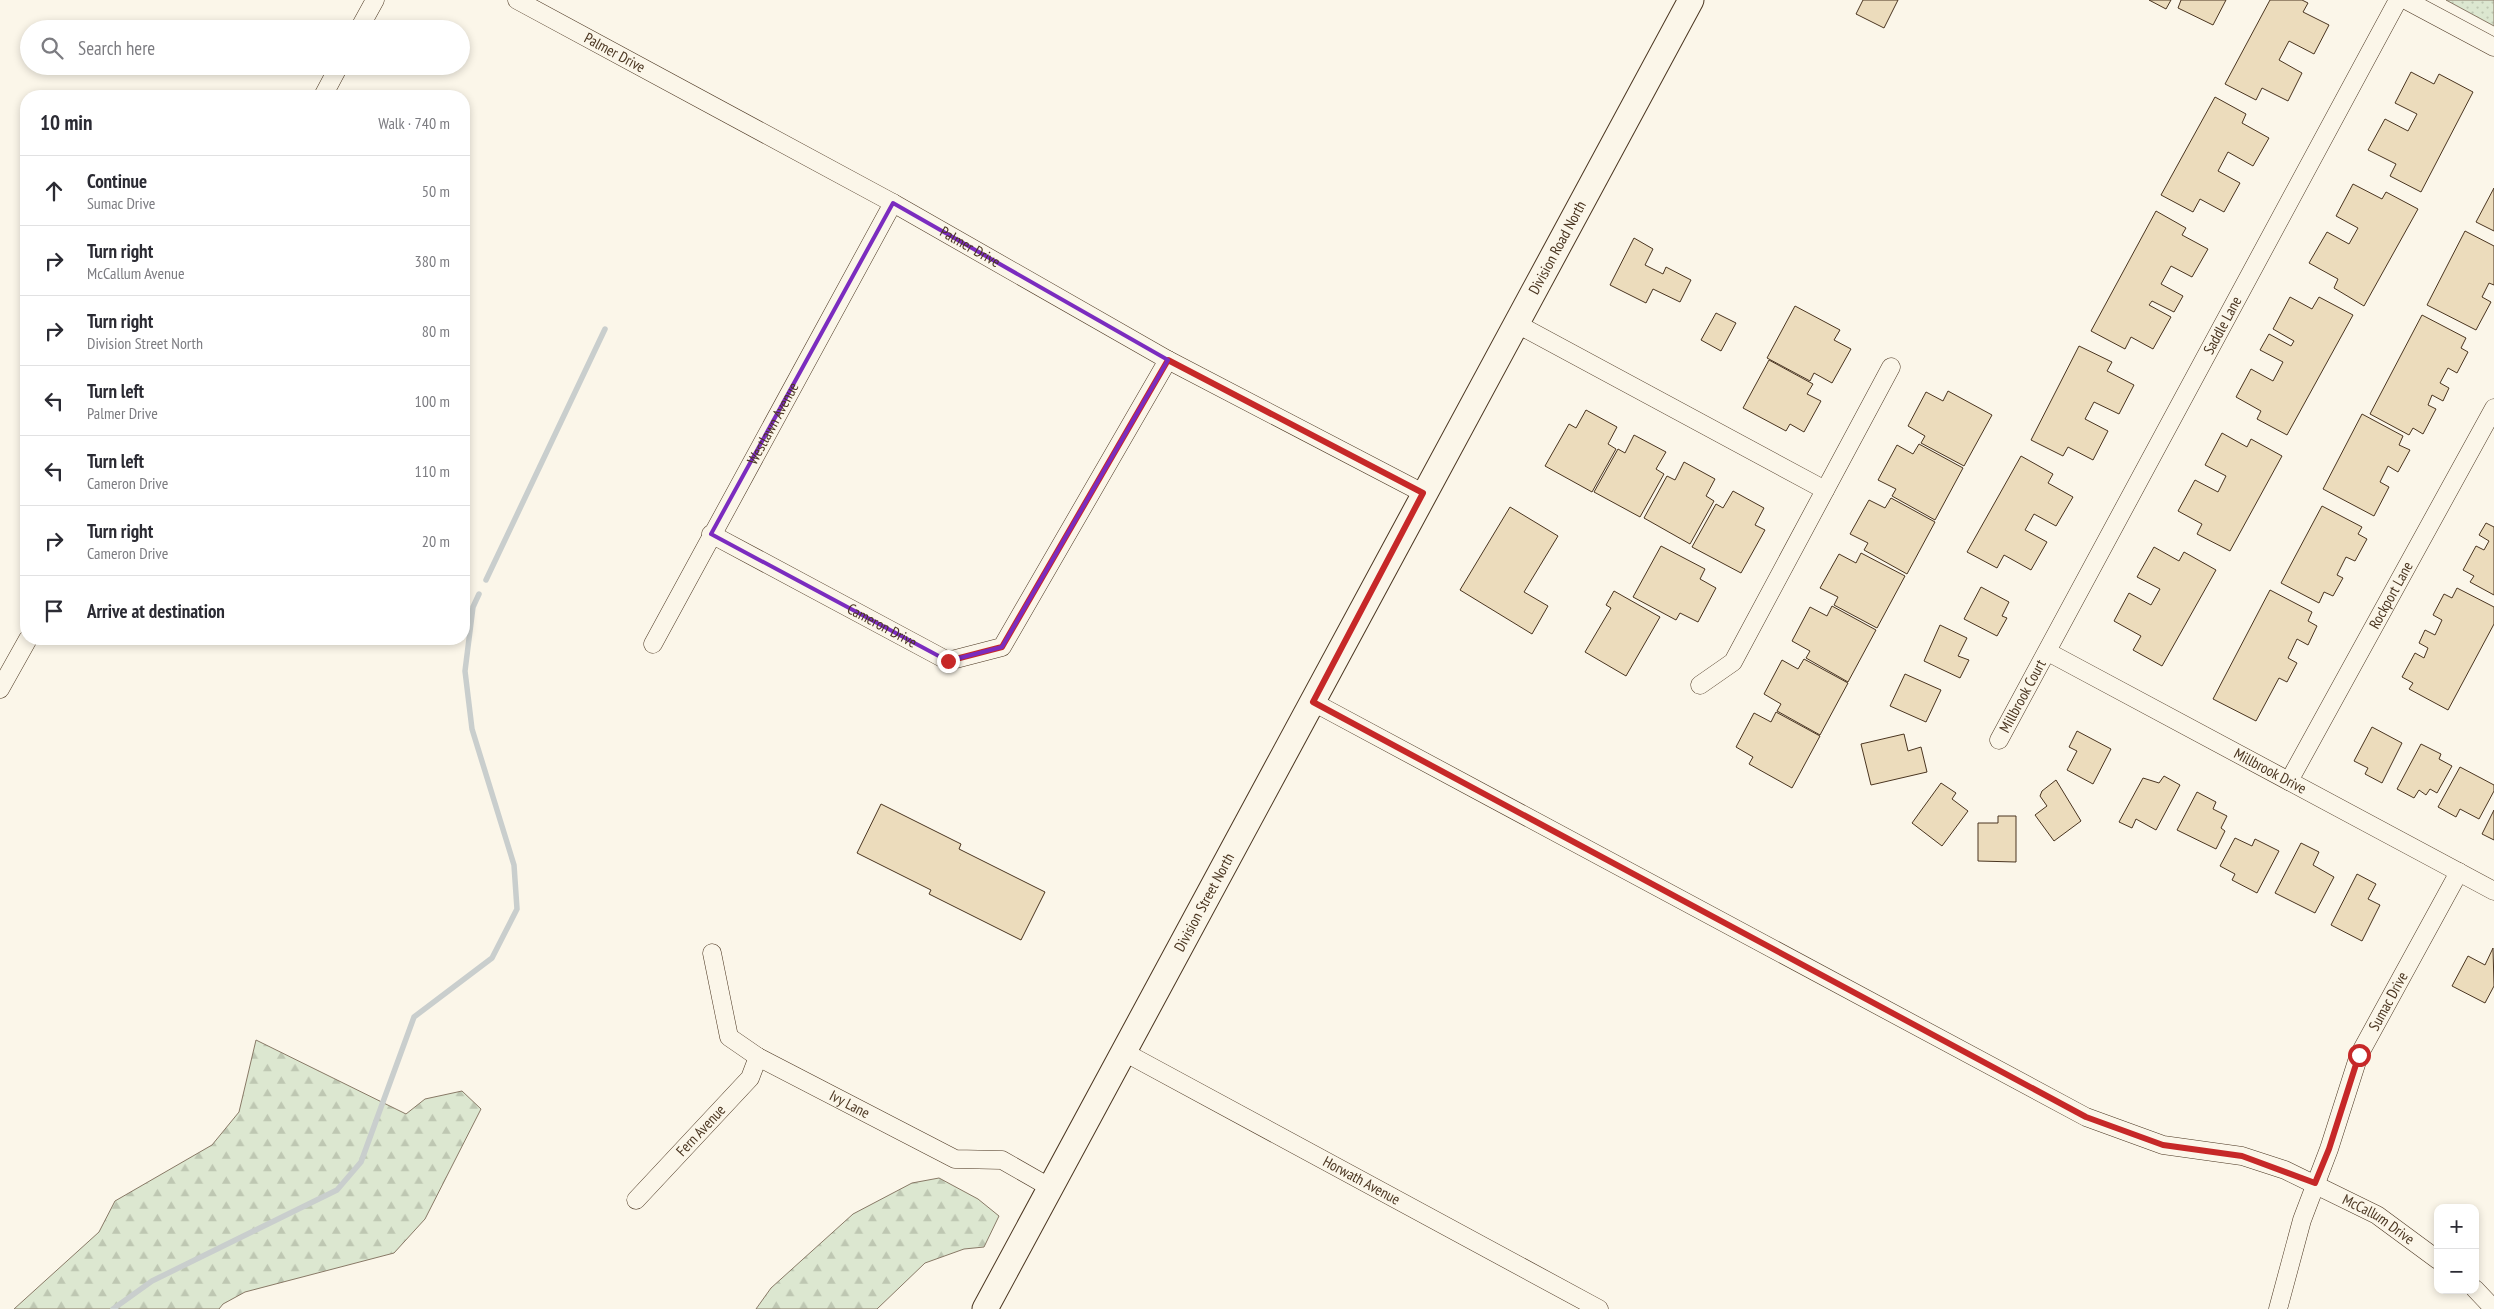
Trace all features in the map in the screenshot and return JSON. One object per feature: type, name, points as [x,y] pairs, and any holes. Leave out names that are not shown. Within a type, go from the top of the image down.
[{"type":"main road","name":"Division Road North","points":[[1423,493],[1517,324],[1691,0]]},
{"type":"main road","name":"Division Street North","points":[[985,1309],[1313,702],[1423,493]]},
{"type":"street","points":[[365,20],[375,0]]},
{"type":"street","name":"Palmer Drive","points":[[517,0],[893,203],[1168,360],[1423,493]]},
{"type":"street","name":"Saddle Lane","points":[[2048,652],[2398,0]]},
{"type":"street","points":[[2406,0],[2494,47]]},
{"type":"street","points":[[326,90],[334,75]]},
{"type":"street","name":"Westlawn Avenue","points":[[653,644],[711,534],[893,203]]},
{"type":"street","points":[[1517,324],[1825,490]]},
{"type":"street","name":"Cameron Drive","points":[[711,534],[948,661],[1002,647],[1168,360]]},
{"type":"street","points":[[1700,685],[1733,662],[1891,367]]},
{"type":"street","name":"Rockport Lane","points":[[2289,781],[2494,408]]},
{"type":"street","points":[[0,689],[25,645]]},
{"type":"street","name":"Millbrook Court","points":[[1999,740],[2048,652]]},
{"type":"street","name":"Millbrook Drive","points":[[2048,652],[2494,891]]},
{"type":"street","name":"McCallum Drive","points":[[1313,702],[2086,1117],[2163,1145],[2242,1156],[2315,1183],[2377,1215],[2434,1257]]},
{"type":"street","name":"Sumac Drive","points":[[2278,1309],[2302,1220],[2329,1149],[2359,1055],[2459,872]]},
{"type":"street","name":"Ivy Lane","points":[[712,953],[729,1036],[758,1057],[955,1159],[1002,1160],[1051,1188]]},
{"type":"street","name":"Horwath Avenue","points":[[1124,1052],[1599,1309]]},
{"type":"street","name":"Fern Avenue","points":[[636,1200],[750,1078],[758,1057]]},
{"type":"street","points":[[2479,1293],[2494,1309]]},
{"type":"highlighted area","points":[[893,203],[1168,360],[1002,647],[948,661],[711,534]]},
{"type":"green space","points":[[2446,0],[2494,0],[2494,26]]},
{"type":"green space","points":[[256,1040],[406,1114],[425,1099],[462,1091],[481,1109],[425,1219],[394,1253],[245,1292],[223,1304],[219,1309],[14,1309],[99,1232],[115,1201],[212,1145],[239,1112]]},
{"type":"green space","points":[[939,1178],[978,1199],[999,1216],[984,1247],[964,1249],[925,1263],[877,1309],[756,1309],[771,1288],[853,1214],[912,1183]]},
{"type":"building","points":[[1863,0],[1898,0],[1884,28],[1856,14]]},
{"type":"building","points":[[2149,0],[2171,0],[2166,9]]},
{"type":"building","points":[[2181,0],[2226,0],[2213,25],[2178,8]]},
{"type":"building","points":[[2270,0],[2302,0],[2308,3],[2303,12],[2329,25],[2314,54],[2289,41],[2279,60],[2302,73],[2288,101],[2262,88],[2256,100],[2225,84]]},
{"type":"building","points":[[2411,72],[2434,84],[2439,74],[2473,92],[2421,192],[2390,176],[2396,164],[2368,150],[2385,119],[2408,131],[2417,114],[2395,103]]},
{"type":"building","points":[[2215,97],[2246,114],[2242,123],[2269,138],[2253,166],[2228,152],[2218,171],[2240,183],[2224,212],[2200,199],[2193,212],[2161,195]]},
{"type":"building","points":[[2353,184],[2382,199],[2386,192],[2418,209],[2364,306],[2334,288],[2338,279],[2309,263],[2327,232],[2349,244],[2358,228],[2336,216]]},
{"type":"building","points":[[2494,188],[2494,231],[2476,222]]},
{"type":"building","points":[[2156,211],[2186,228],[2182,235],[2208,249],[2192,277],[2171,266],[2161,284],[2183,296],[2174,312],[2152,301],[2149,305],[2171,317],[2153,349],[2131,337],[2125,349],[2091,331]]},
{"type":"building","points":[[2465,231],[2494,246],[2494,285],[2489,283],[2482,297],[2491,302],[2476,330],[2427,305]]},
{"type":"building","points":[[1634,238],[1653,249],[1645,265],[1663,274],[1666,267],[1691,280],[1680,302],[1653,289],[1646,303],[1610,285]]},
{"type":"building","points":[[2290,297],[2312,309],[2319,297],[2353,315],[2287,435],[2257,419],[2261,411],[2236,397],[2251,369],[2273,381],[2283,362],[2260,350],[2269,334],[2291,346],[2294,341],[2273,329]]},
{"type":"building","points":[[1795,306],[1840,330],[1834,340],[1851,349],[1832,383],[1814,373],[1810,381],[1767,358]]},
{"type":"building","points":[[1716,313],[1736,323],[1721,351],[1701,340]]},
{"type":"building","points":[[2422,315],[2466,338],[2461,348],[2468,352],[2457,373],[2448,368],[2440,383],[2449,388],[2443,401],[2432,395],[2428,405],[2436,409],[2423,434],[2413,428],[2409,435],[2370,414]]},
{"type":"building","points":[[2079,346],[2112,362],[2107,371],[2134,385],[2119,414],[2094,402],[2085,419],[2108,431],[2093,460],[2068,447],[2063,456],[2031,440]]},
{"type":"building","points":[[1769,360],[1813,384],[1807,394],[1821,401],[1804,432],[1790,424],[1786,431],[1743,408]]},
{"type":"building","points":[[1948,391],[1992,415],[1964,466],[1921,443],[1925,436],[1908,426],[1926,392],[1943,401]]},
{"type":"building","points":[[1586,410],[1617,427],[1608,444],[1616,449],[1592,492],[1545,466],[1569,424],[1576,428]]},
{"type":"building","points":[[2362,414],[2403,436],[2399,445],[2410,450],[2398,472],[2388,466],[2380,482],[2389,487],[2374,516],[2323,489]]},
{"type":"building","points":[[2222,433],[2247,447],[2251,439],[2282,456],[2230,551],[2197,534],[2202,524],[2178,511],[2195,480],[2218,492],[2226,476],[2205,465]]},
{"type":"building","points":[[1634,435],[1666,452],[1656,469],[1664,474],[1640,517],[1594,492],[1618,449],[1625,453]]},
{"type":"building","points":[[1919,444],[1963,468],[1935,520],[1892,496],[1896,489],[1878,480],[1897,445],[1913,454]]},
{"type":"building","points":[[2021,456],[2053,474],[2048,483],[2073,497],[2056,526],[2034,514],[2025,530],[2047,542],[2031,570],[2004,555],[1997,568],[1967,552]]},
{"type":"building","points":[[1684,462],[1715,479],[1706,496],[1714,501],[1690,544],[1644,518],[1667,476],[1675,480]]},
{"type":"building","points":[[1733,491],[1764,508],[1755,525],[1765,530],[1741,573],[1692,547],[1716,504],[1723,508]]},
{"type":"building","points":[[1891,498],[1935,522],[1907,574],[1864,550],[1868,543],[1850,534],[1869,500],[1885,508]]},
{"type":"building","points":[[2322,506],[2362,527],[2358,534],[2367,539],[2355,561],[2346,557],[2337,575],[2343,578],[2333,596],[2324,592],[2319,603],[2281,583]]},
{"type":"building","points":[[1510,507],[1558,536],[1524,592],[1548,606],[1532,634],[1460,590]]},
{"type":"building","points":[[2486,523],[2494,527],[2494,595],[2470,582],[2474,576],[2463,570],[2476,546],[2484,550],[2489,541],[2479,535]]},
{"type":"building","points":[[1661,546],[1705,569],[1700,579],[1716,588],[1698,622],[1680,613],[1676,620],[1633,597]]},
{"type":"building","points":[[2154,547],[2179,561],[2184,552],[2216,570],[2162,666],[2133,650],[2141,636],[2114,621],[2129,593],[2151,605],[2160,589],[2137,577]]},
{"type":"building","points":[[1861,553],[1905,576],[1877,628],[1834,605],[1838,597],[1820,588],[1839,554],[1856,563]]},
{"type":"building","points":[[1981,587],[2009,602],[2002,616],[2007,618],[1997,636],[1964,619]]},
{"type":"building","points":[[2457,588],[2494,607],[2494,624],[2448,710],[2409,689],[2413,683],[2402,677],[2415,653],[2424,658],[2428,648],[2419,643],[2425,630],[2435,635],[2442,620],[2433,615],[2444,594],[2452,598]]},
{"type":"building","points":[[2270,590],[2312,612],[2308,621],[2317,626],[2308,645],[2297,639],[2288,658],[2297,663],[2287,682],[2279,678],[2256,721],[2213,699]]},
{"type":"building","points":[[1614,591],[1660,617],[1626,676],[1585,652],[1611,608],[1606,605]]},
{"type":"building","points":[[1832,606],[1876,630],[1848,682],[1806,658],[1810,651],[1792,641],[1810,607],[1827,616]]},
{"type":"building","points":[[1940,625],[1967,638],[1958,656],[1969,660],[1960,678],[1924,661]]},
{"type":"building","points":[[1804,659],[1848,683],[1820,735],[1777,711],[1781,704],[1764,694],[1782,660],[1798,669]]},
{"type":"building","points":[[1905,674],[1941,690],[1926,722],[1890,706]]},
{"type":"building","points":[[1776,712],[1820,736],[1792,788],[1749,764],[1753,757],[1736,747],[1754,713],[1771,722]]},
{"type":"building","points":[[2372,727],[2402,743],[2382,783],[2365,774],[2368,768],[2354,761]]},
{"type":"building","points":[[2077,731],[2111,749],[2093,784],[2067,770],[2077,751],[2069,747]]},
{"type":"building","points":[[1904,734],[1908,751],[1921,747],[1927,772],[1871,785],[1861,744]]},
{"type":"building","points":[[2421,744],[2441,754],[2439,759],[2452,766],[2437,793],[2430,789],[2426,795],[2419,790],[2414,798],[2397,789]]},
{"type":"building","points":[[2460,767],[2494,785],[2494,791],[2479,819],[2460,809],[2456,817],[2438,807]]},
{"type":"building","points":[[2164,776],[2180,785],[2156,830],[2136,819],[2132,828],[2119,822],[2143,778],[2159,783]]},
{"type":"building","points":[[2056,780],[2081,821],[2054,841],[2035,815],[2047,806],[2040,796],[2042,791]]},
{"type":"building","points":[[1941,783],[1956,793],[1952,799],[1968,811],[1942,846],[1912,823]]},
{"type":"building","points":[[2197,792],[2216,802],[2213,809],[2227,816],[2221,828],[2225,831],[2216,849],[2177,830]]},
{"type":"building","points":[[881,804],[961,844],[959,849],[1045,892],[1021,940],[929,894],[931,890],[857,853]]},
{"type":"building","points":[[2494,810],[2494,840],[2482,834]]},
{"type":"building","points":[[1998,816],[2016,816],[2016,862],[1978,861],[1978,823],[1998,823]]},
{"type":"building","points":[[2235,838],[2252,846],[2255,839],[2279,851],[2257,893],[2232,880],[2235,874],[2220,866]]},
{"type":"building","points":[[2301,843],[2319,852],[2313,865],[2334,877],[2315,913],[2275,893]]},
{"type":"building","points":[[2357,874],[2376,884],[2368,899],[2380,905],[2362,941],[2331,925]]},
{"type":"building","points":[[2493,948],[2494,986],[2485,1003],[2452,986],[2468,956],[2485,965]]},
{"type":"waterway","points":[[486,580],[605,329]]},
{"type":"waterway","points":[[470,631],[473,607],[479,594]]},
{"type":"waterway","points":[[113,1309],[152,1281],[337,1190],[361,1162],[414,1017],[492,958],[517,909],[514,865],[472,729],[465,671],[468,645]]},
{"type":"route","points":[[948,661],[1002,647],[1168,360],[1423,493],[1313,702],[2086,1117],[2163,1145],[2242,1156],[2285,1170],[2315,1183],[2329,1149],[2359,1055]]}]
